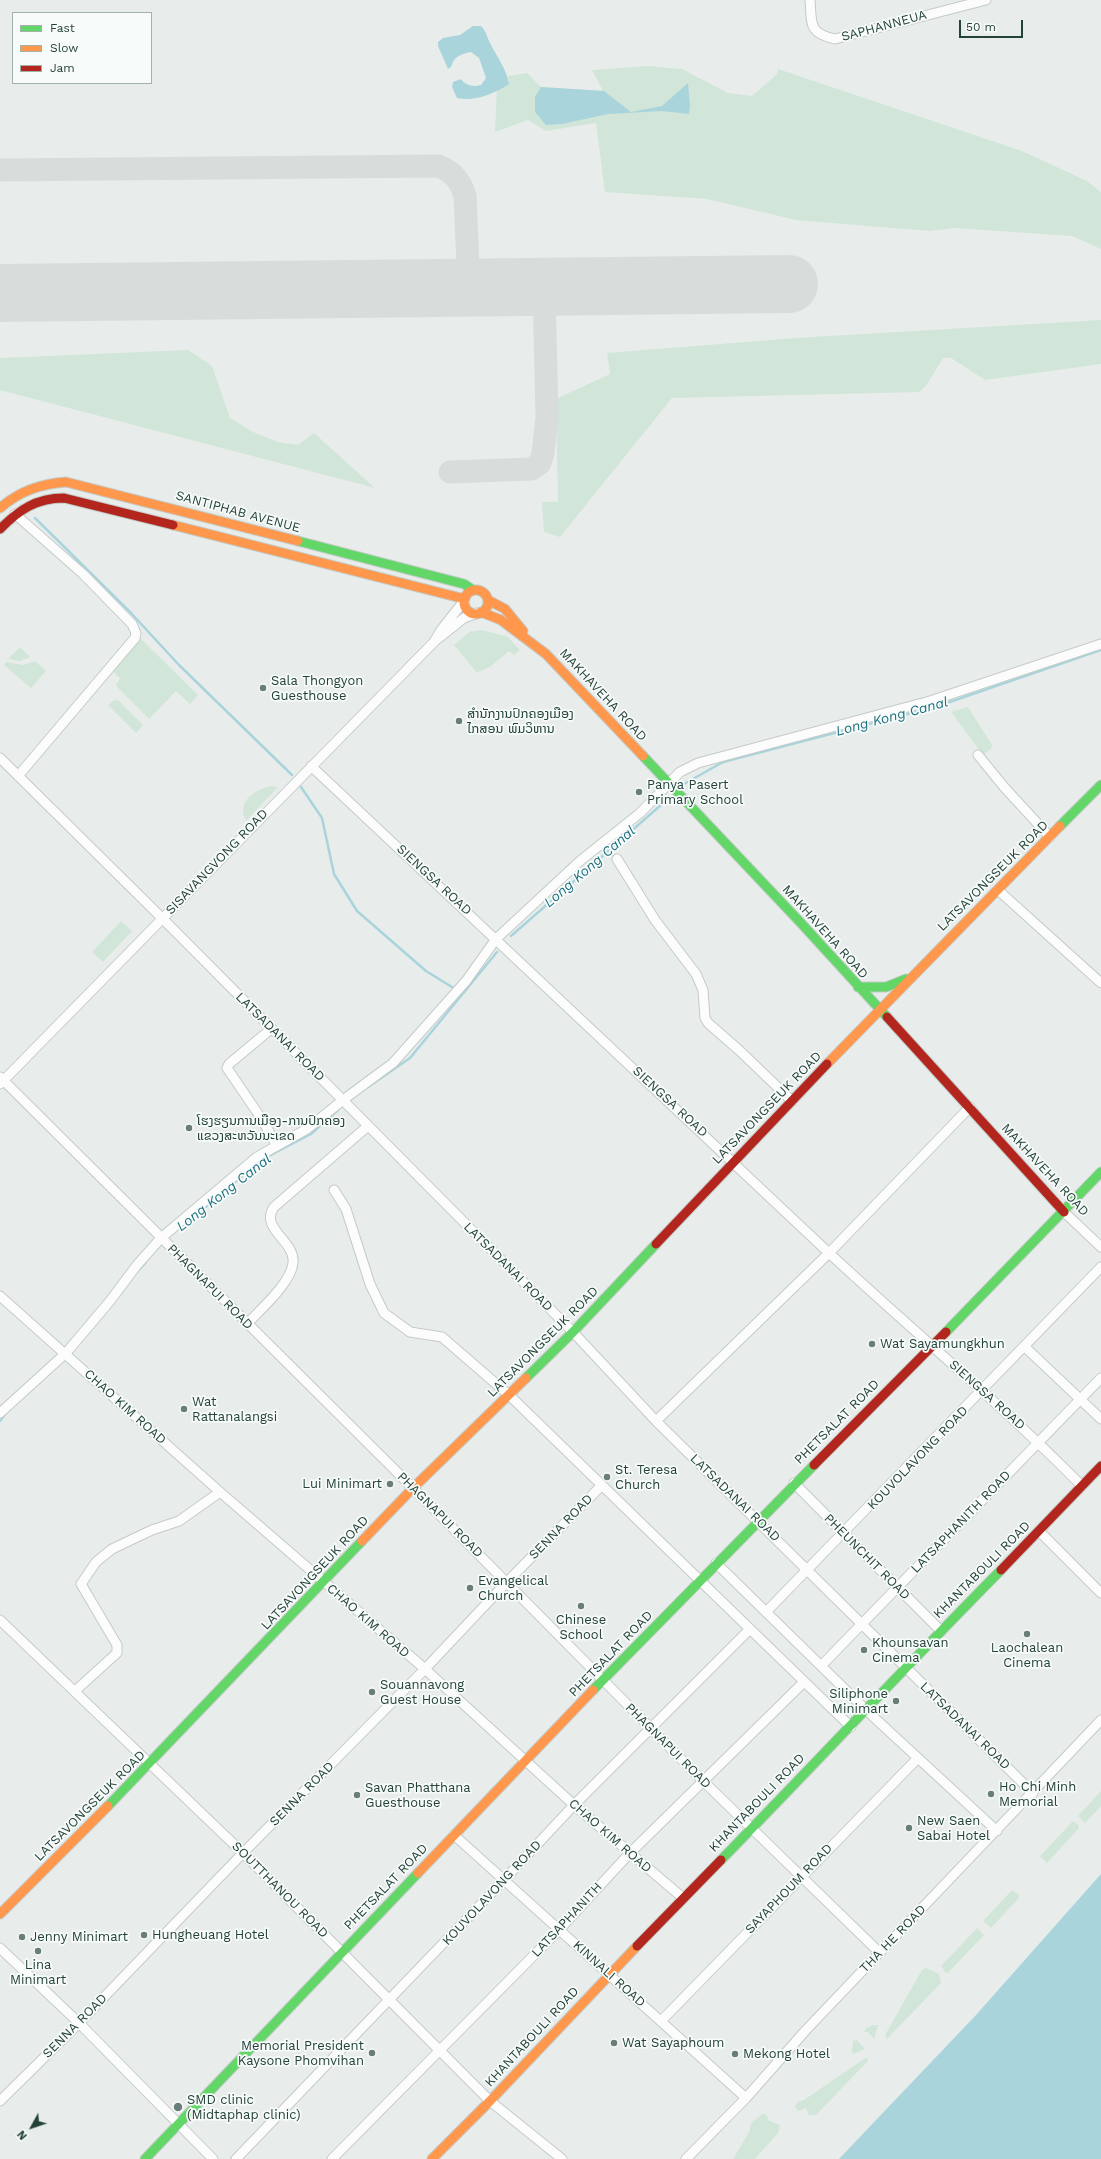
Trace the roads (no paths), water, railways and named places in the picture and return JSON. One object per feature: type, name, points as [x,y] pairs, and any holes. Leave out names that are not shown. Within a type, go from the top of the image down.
[{"type":"street","name":"SAPHANNEUA","points":[[810,0],[812,28],[817,33],[835,39],[986,0]]},
{"type":"street","name":"SANTIPHAB AVENUE","points":[[0,508],[23,491],[34,486],[46,482],[66,482],[464,584],[473,590]]},
{"type":"street","name":"SANTIPHAB AVENUE","points":[[0,529],[15,514],[30,504],[48,497],[82,501],[464,600]]},
{"type":"street","points":[[15,514],[83,574],[132,624],[136,633],[135,638],[18,776]]},
{"type":"street","points":[[435,641],[441,630],[473,590],[481,591],[488,600],[505,609],[522,628],[526,639]]},
{"type":"street","points":[[464,600],[467,609],[479,613]]},
{"type":"street","points":[[435,641],[464,618],[479,613],[486,608],[488,600]]},
{"type":"street","name":"MAKHAVEHA ROAD","points":[[479,613],[501,620],[546,654],[800,922],[1064,1212],[1101,1247]]},
{"type":"street","name":"SISAVANGVONG ROAD","points":[[1,1081],[435,641]]},
{"type":"street","points":[[0,1413],[66,1353],[110,1301],[137,1265],[161,1238],[257,1157],[307,1129],[342,1100],[393,1064],[466,981],[496,939],[580,861],[640,813],[680,772],[698,763],[930,701],[1101,644]]},
{"type":"street","points":[[978,755],[1004,787],[1050,837]]},
{"type":"street","name":"LATSADANAI ROAD","points":[[0,758],[162,918],[573,1332],[656,1421],[1033,1792]]},
{"type":"street","name":"SIENGSA ROAD","points":[[311,766],[734,1161],[829,1253],[931,1347],[983,1390],[1038,1441],[1082,1486]]},
{"type":"street","name":"LATSAVONGSEUK ROAD","points":[[0,1914],[150,1764],[413,1488],[573,1332],[879,1010],[1101,785]]},
{"type":"street","points":[[617,859],[655,920],[696,974],[703,990],[705,1018],[708,1023],[740,1051],[792,1101]]},
{"type":"street","points":[[998,890],[1101,983]]},
{"type":"street","points":[[858,987],[886,987],[913,975]]},
{"type":"street","points":[[271,1029],[229,1064],[227,1068],[263,1121],[277,1146]]},
{"type":"street","name":"PHAGNAPUI ROAD","points":[[1,1081],[413,1488],[650,1729],[880,1953]]},
{"type":"street","points":[[656,1421],[829,1253],[970,1108]]},
{"type":"street","points":[[247,1324],[280,1288],[290,1273],[294,1263],[291,1251],[269,1221],[270,1213],[274,1207],[368,1126]]},
{"type":"street","name":"PHETSALAT ROAD","points":[[145,2159],[179,2125],[342,1951],[716,1563],[1064,1212],[1101,1172]]},
{"type":"street","points":[[334,1190],[346,1209],[370,1284],[384,1313],[410,1332],[442,1337],[509,1395],[851,1727]]},
{"type":"street","name":"KOUVOLAVONG ROAD","points":[[766,1612],[844,1534],[1101,1267]]},
{"type":"street","name":"CHAO KIM ROAD","points":[[0,1296],[66,1353],[220,1492],[425,1669],[629,1854],[683,1898]]},
{"type":"street","points":[[1025,1347],[1101,1419]]},
{"type":"street","name":"LATSAPHANITH ROAD","points":[[821,1666],[1038,1441],[1101,1378]]},
{"type":"street","name":"KHANTABOULI ROAD","points":[[432,2159],[490,2101],[608,1974],[851,1727],[905,1667],[1040,1531],[1101,1466]]},
{"type":"street","name":"PHEUNCHIT ROAD","points":[[794,1483],[941,1631]]},
{"type":"street","name":"SENNA ROAD","points":[[0,2101],[79,2023],[243,1853],[425,1669],[506,1583],[602,1485]]},
{"type":"street","points":[[75,1691],[117,1653],[117,1645],[81,1584],[96,1562],[112,1549],[139,1536],[179,1521],[220,1492]]},
{"type":"street","points":[[1040,1531],[1101,1593]]},
{"type":"street","points":[[716,1563],[866,1710],[997,1831]]},
{"type":"street","name":"SOUTTHANOU ROAD","points":[[0,1620],[243,1853],[441,2050],[490,2101],[562,2159]]},
{"type":"street","name":"KOUVOLAVONG ROAD","points":[[236,2159],[390,2000],[574,1805],[750,1629]]},
{"type":"street","name":"LATSAPHANITH","points":[[332,2159],[559,1930],[629,1854],[702,1780],[804,1682]]},
{"type":"street","name":"THA HE ROAD","points":[[686,2159],[746,2098],[806,2030],[1101,1720]]},
{"type":"street","name":"SAYAPHOUM ROAD","points":[[661,2021],[918,1758]]},
{"type":"street","name":"KINNALI ROAD","points":[[454,1835],[746,2098]]},
{"type":"street","points":[[0,1948],[79,2023],[213,2159]]},
{"type":"water","points":[[473,26],[481,26],[484,30],[504,68],[509,84],[497,91],[477,98],[457,98],[452,87],[453,82],[461,79],[468,85],[478,86],[481,85],[486,78],[479,58],[471,52],[458,56],[448,69],[438,46],[438,42],[443,38],[460,35]]},
{"type":"water","points":[[688,83],[690,105],[689,114],[662,111],[608,114],[562,124],[546,125],[535,112],[535,97],[541,87],[604,91],[631,112],[662,106]]},
{"type":"water","points":[[1101,1874],[1101,2159],[839,2159],[976,2015]]},
{"type":"waterway","points":[[35,518],[131,613],[179,665],[292,775]]},
{"type":"waterway","name":"Long Kong Canal","points":[[684,784],[723,762],[938,706],[1101,650]]},
{"type":"waterway","points":[[301,787],[322,818],[334,874],[357,911],[426,971],[452,987]]},
{"type":"waterway","name":"Long Kong Canal","points":[[511,936],[669,798]]},
{"type":"waterway","name":"Long Kong Canal","points":[[368,1087],[410,1058],[497,952]]},
{"type":"waterway","name":"Long Kong Canal","points":[[196,1215],[261,1160],[311,1134],[338,1110]]},
{"type":"waterway","name":"Long Kong Canal","points":[[136,1273],[146,1262]]},
{"type":"waterway","name":"Long Kong Canal","points":[[0,1421],[6,1413]]},
{"type":"place","name":"Sala Thongyon Guesthouse","points":[[263,688]]},
{"type":"place","name":"ສຳນັກງານປົກຄອງເມືອງ ໄກສອນ ພົມວິຫານ","points":[[459,721]]},
{"type":"place","name":"Panya Pasert Primary School","points":[[639,792]]},
{"type":"place","name":"ໂຮງຮຽນການເມືອງ-ການປົກຄອງ ແຂວງສະຫວັນນະເຂດ","points":[[189,1128]]},
{"type":"place","name":"Wat Sayamungkhun","points":[[872,1344]]},
{"type":"place","name":"Wat Rattanalangsi","points":[[184,1409]]},
{"type":"place","name":"St. Teresa Church","points":[[607,1477]]},
{"type":"place","name":"Lui Minimart","points":[[390,1484]]},
{"type":"place","name":"Evangelical Church","points":[[470,1588]]},
{"type":"place","name":"Chinese School","points":[[581,1606]]},
{"type":"place","name":"Laochalean Cinema","points":[[1027,1634]]},
{"type":"place","name":"Khounsavan Cinema","points":[[864,1650]]},
{"type":"place","name":"Souannavong Guest House","points":[[372,1692]]},
{"type":"place","name":"Siliphone Minimart","points":[[896,1701]]},
{"type":"place","name":"Ho Chi Minh Memorial","points":[[991,1794]]},
{"type":"place","name":"Savan Phatthana Guesthouse","points":[[357,1795]]},
{"type":"place","name":"New Saen Sabai Hotel","points":[[909,1828]]},
{"type":"place","name":"Hungheuang Hotel","points":[[144,1935]]},
{"type":"place","name":"Jenny Minimart","points":[[22,1937]]},
{"type":"place","name":"Lina Minimart","points":[[38,1951]]},
{"type":"place","name":"Wat Sayaphoum","points":[[614,2043]]},
{"type":"place","name":"Memorial President Kaysone Phomvihan","points":[[372,2053]]},
{"type":"place","name":"Mekong Hotel","points":[[735,2054]]},
{"type":"place","name":"SMD clinic (Midtaphap clinic)","points":[[178,2107]]}]
